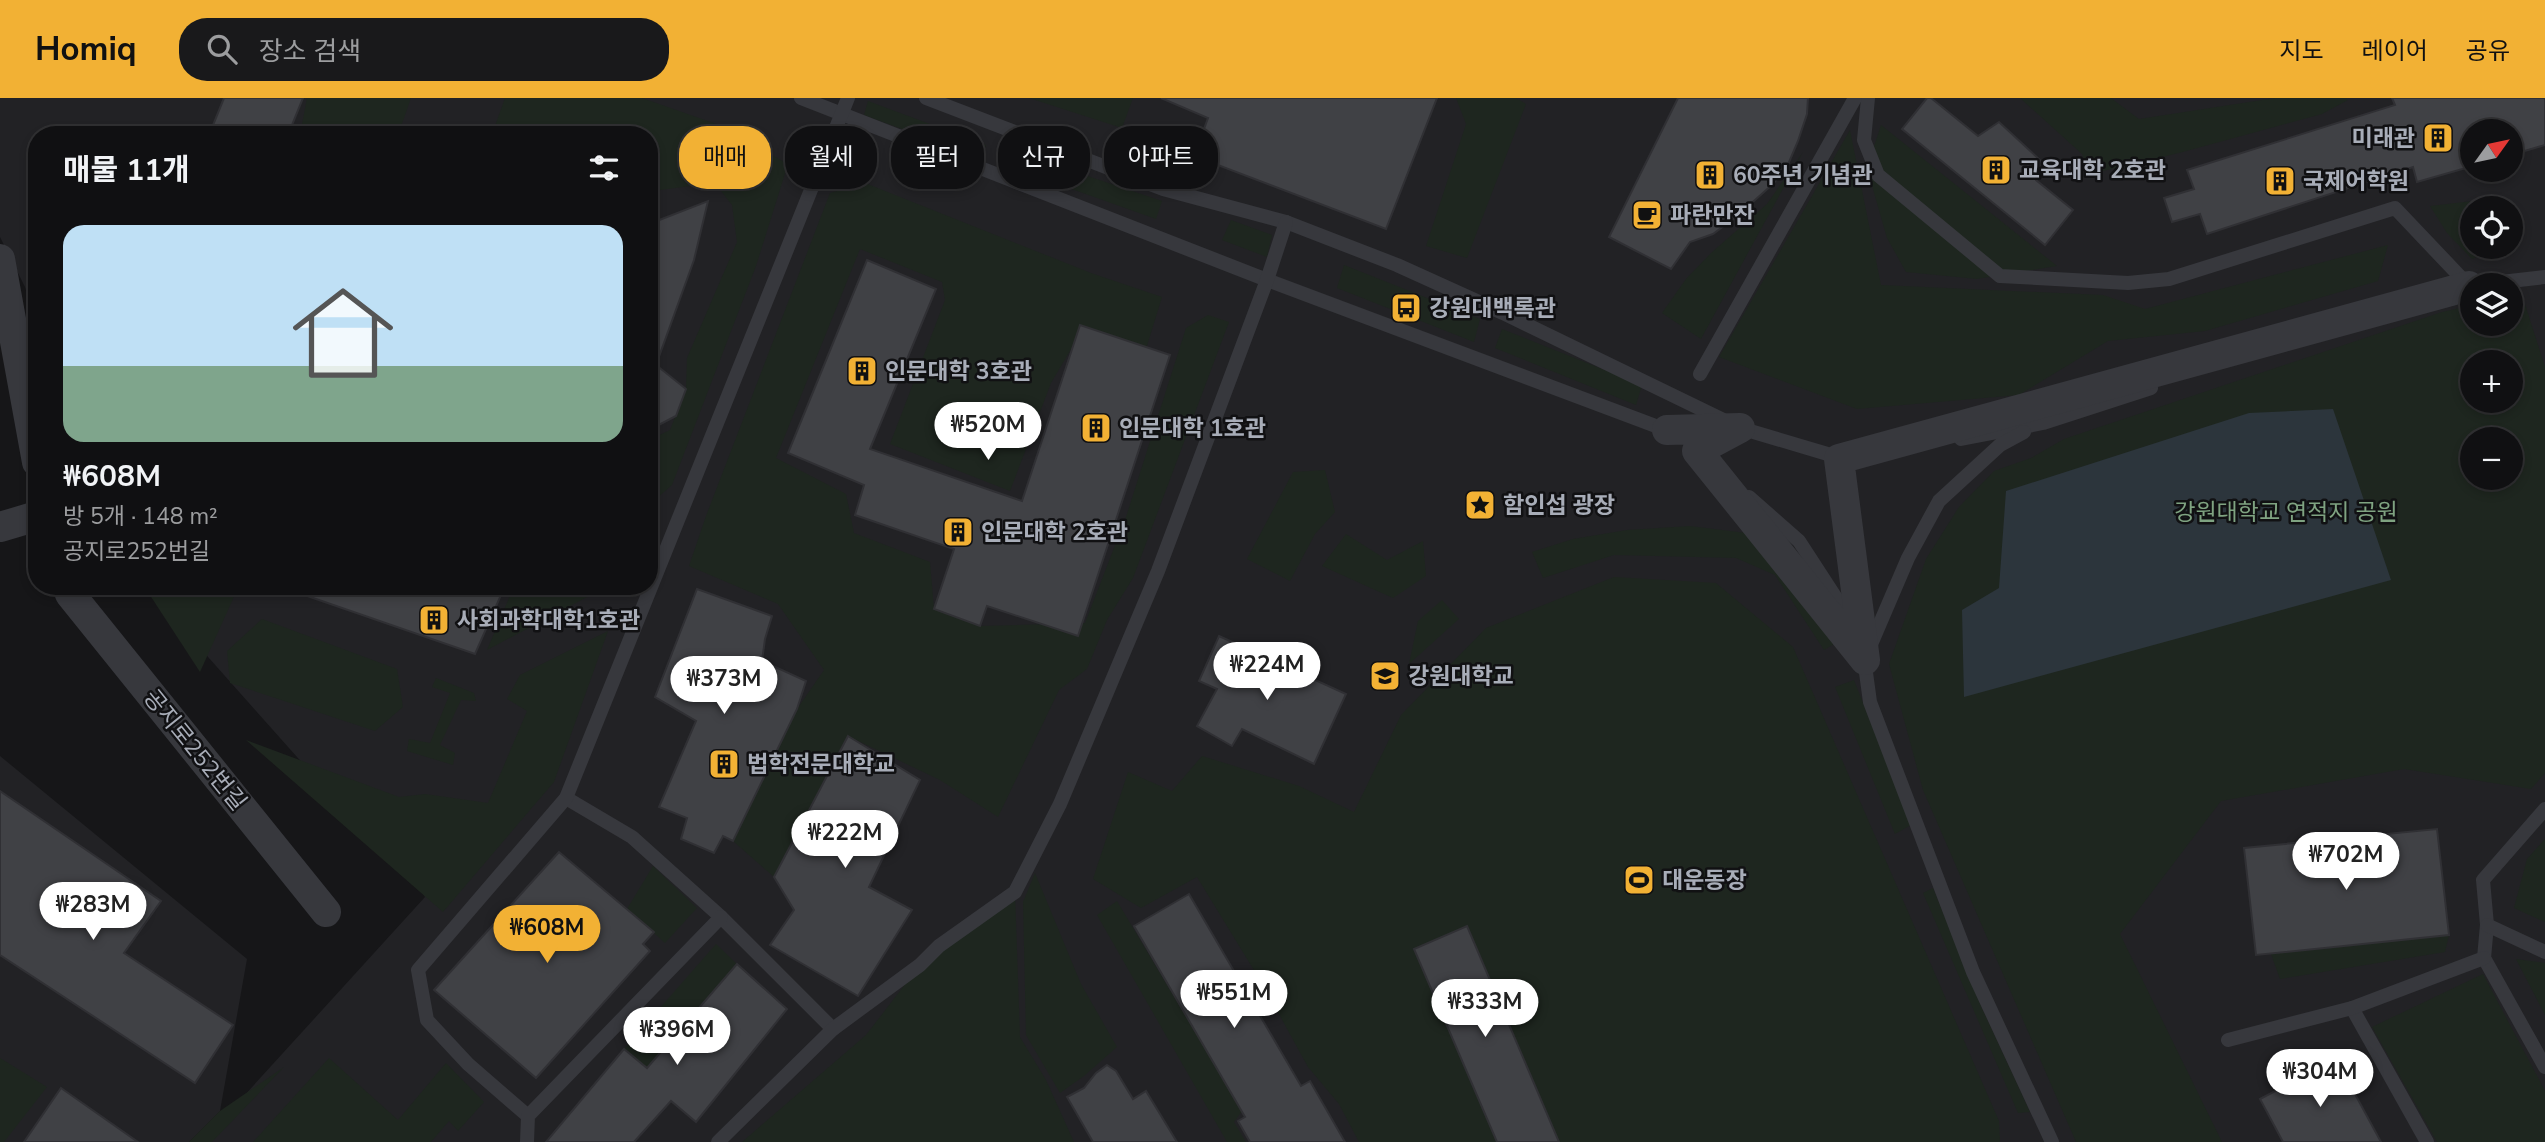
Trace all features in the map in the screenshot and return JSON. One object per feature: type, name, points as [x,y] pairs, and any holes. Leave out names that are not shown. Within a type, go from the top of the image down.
[{"type":"street","points":[[0,259],[28,413]]},
{"type":"street","points":[[1863,649],[1839,458],[2460,289]]},
{"type":"street","points":[[1740,428],[1698,451],[1863,649]]},
{"type":"street","points":[[0,527],[28,519]]},
{"type":"street","name":"공지로252번길","points":[[71,595],[326,912]]},
{"type":"lane","points":[[801,98],[1267,280],[1667,430],[1698,451]]},
{"type":"lane","points":[[658,570],[848,98]]},
{"type":"lane","points":[[926,98],[1163,189],[1286,222],[1397,265],[1503,313],[1740,428],[1839,458],[1986,435],[2043,423],[2460,290]]},
{"type":"lane","points":[[1700,374],[1855,98]]},
{"type":"lane","points":[[1868,98],[1864,140],[1878,175],[2000,276],[2128,283],[2169,279],[2395,208],[2460,274]]},
{"type":"lane","points":[[719,1142],[833,1029],[920,965],[939,946],[1015,892],[1059,804],[1158,571],[1267,280],[1286,222]]},
{"type":"lane","points":[[2523,282],[2544,280]]},
{"type":"lane","points":[[2043,423],[2000,445],[1939,501],[1863,649],[1870,702],[1973,972],[2052,1142]]},
{"type":"lane","points":[[1667,430],[1740,428]]},
{"type":"lane","points":[[528,1116],[468,1064],[427,1020],[418,970],[566,798],[648,595]]},
{"type":"lane","points":[[566,798],[632,837],[721,917],[833,1029]]},
{"type":"lane","points":[[2545,809],[2483,880],[2487,925],[2484,958],[2545,1067]]},
{"type":"lane","points":[[527,1142],[528,1116],[721,917]]},
{"type":"lane","points":[[2487,925],[2545,952]]},
{"type":"lane","points":[[2228,1041],[2352,1008],[2484,958]]},
{"type":"lane","points":[[2352,1008],[2427,1142]]},
{"type":"shaded area","name":"강원대학교","points":[[0,98],[2545,98],[2545,1142],[202,1142],[425,897],[381,833],[305,766],[153,595],[658,595],[658,126],[28,126],[28,297],[0,237]]},
{"type":"shaded area","points":[[2333,409],[2391,580],[1964,697],[1962,610],[1999,588],[2006,491],[2249,413]]},
{"type":"shaded area","points":[[0,756],[247,959],[220,1111],[189,1142],[0,1142]]},
{"type":"green space","points":[[307,98],[411,98],[401,126],[302,126]]},
{"type":"green space","points":[[505,98],[642,98],[722,126],[679,126],[679,188],[658,190],[658,126],[495,126]]},
{"type":"green space","points":[[1029,98],[1133,98],[1123,126]]},
{"type":"green space","points":[[1456,98],[1516,98],[1526,104],[1467,258],[1426,246],[1466,124]]},
{"type":"green space","points":[[2020,98],[2111,98],[2139,119],[2275,98],[2348,100],[2322,114],[2090,174],[2082,154]]},
{"type":"green space","points":[[868,101],[935,126],[894,126],[864,115]]},
{"type":"green space","points":[[1881,125],[2057,266],[1977,279],[1906,272],[1887,238],[1867,168]]},
{"type":"green space","points":[[1850,130],[1881,285],[2103,295],[2145,309],[2388,245],[2378,281],[2205,331],[2108,341],[2019,395],[1857,409],[1719,357]]},
{"type":"green space","points":[[1803,152],[1701,339],[1662,313],[1686,279],[1711,253],[1767,204]]},
{"type":"green space","points":[[771,155],[785,162],[785,174],[756,266],[672,485],[658,497],[658,436],[670,430],[686,389],[687,358],[737,242],[732,205],[720,189],[771,189]]},
{"type":"green space","points":[[1090,177],[1104,182],[1104,189],[1126,189],[1162,201],[1156,219],[1072,189],[1090,189]]},
{"type":"green space","points":[[877,188],[1091,273],[1162,297],[1146,349],[1080,334],[1051,383],[1010,491],[890,444],[945,300],[942,282],[860,249],[776,458],[846,494],[854,533],[930,562],[934,609],[980,626],[1085,623],[1126,517],[1186,328],[1208,315],[1229,322],[1133,578],[1107,620],[1087,669],[1059,690],[998,817],[940,780],[848,736],[774,877],[733,841],[797,709],[824,670],[778,604],[689,566],[830,193],[844,189]]},
{"type":"green space","points":[[2460,203],[2460,247],[2447,233],[2430,206]]},
{"type":"green space","points":[[1231,220],[1272,235],[1267,257],[1222,240]]},
{"type":"green space","points":[[1344,265],[1480,319],[1474,342],[1337,288]]},
{"type":"green space","name":"강원대학교 연적지 공원","points":[[2523,298],[2545,367],[2545,773],[2531,789],[2404,769],[2221,801],[2120,934],[2222,1142],[2076,1142],[1923,790],[1889,664],[1926,559],[1959,507],[1994,471],[2031,458],[2064,439],[2460,308],[2460,336],[2523,336]]},
{"type":"green space","points":[[1502,329],[1642,385],[1636,405],[1495,348]]},
{"type":"green space","points":[[1325,470],[1335,512],[1315,534],[1290,581],[1247,559],[1293,472]]},
{"type":"green space","points":[[1690,526],[1754,534],[1844,638],[1824,650],[1775,575],[1736,558],[1614,555],[1543,578],[1532,552],[1573,539],[1627,530]]},
{"type":"green space","points":[[1346,534],[1387,560],[1423,541],[1426,576],[1393,598],[1322,566]]},
{"type":"green space","name":"대운동장","points":[[1614,577],[1716,583],[1793,647],[1999,1121],[2000,1142],[1359,1142],[1339,1104],[1308,1067],[1263,985],[1197,877],[1141,908],[1093,879],[1128,772],[1172,791],[1202,756],[1299,786],[1354,812],[1401,715],[1486,628]]},
{"type":"green space","points":[[150,595],[235,595],[200,672]]},
{"type":"green space","points":[[510,595],[591,595],[487,650]]},
{"type":"green space","points":[[1442,600],[1459,619],[1409,664],[1418,621]]},
{"type":"green space","points":[[262,619],[397,669],[403,707],[375,731],[230,683],[227,651]]},
{"type":"green space","points":[[608,631],[554,782],[443,912],[246,740],[399,797],[425,794],[488,803],[527,711],[507,699],[520,675]]},
{"type":"green space","points":[[436,678],[474,693],[476,701],[461,700],[440,745],[455,753],[453,765],[407,751],[409,739],[430,743],[450,693],[432,687]]},
{"type":"green space","points":[[1854,680],[1911,825],[1895,834],[1835,687]]},
{"type":"green space","points":[[2545,839],[2545,922],[2514,908],[2527,859]]},
{"type":"green space","points":[[653,866],[697,908],[665,943],[627,909]]},
{"type":"green space","points":[[1035,873],[1081,984],[1117,1047],[1060,1093],[1026,1035],[1023,902]]},
{"type":"green space","points":[[1933,888],[1981,1006],[2030,1112],[2018,1113],[1923,893]]},
{"type":"green space","points":[[1015,892],[1020,1037],[1046,1080],[1074,1142],[742,1142],[866,1035],[920,965]]},
{"type":"green space","points":[[1117,901],[1242,1111],[1234,1122],[1246,1142],[1227,1142],[1097,915]]},
{"type":"green space","points":[[2449,935],[2445,952],[2280,979],[2271,954]]},
{"type":"green space","points":[[716,944],[737,964],[647,1068],[624,1049]]},
{"type":"green space","points":[[2516,959],[2545,963],[2545,1015]]},
{"type":"green space","points":[[2483,974],[2545,1091],[2545,1142],[2437,1142],[2372,1027]]},
{"type":"green space","points":[[0,1058],[47,1087],[4,1142],[0,1142]]},
{"type":"green space","points":[[329,1058],[398,1120],[446,1063],[484,1102],[458,1131],[449,1121],[431,1142],[253,1142]]},
{"type":"green space","points":[[284,1067],[212,1142],[189,1142],[220,1111]]},
{"type":"building","points":[[224,98],[303,98],[292,126],[213,126]]},
{"type":"building","points":[[1161,98],[1437,98],[1386,229],[1218,165],[1218,126],[1205,126],[1208,118]]},
{"type":"building","name":"60주년 기념관","points":[[1678,98],[1808,98],[1807,114],[1787,167],[1773,184],[1737,216],[1713,234],[1690,242],[1671,269],[1609,237]]},
{"type":"building","name":"교육대학 2호관","points":[[1927,98],[1931,98],[1978,136],[1999,122],[2040,160],[2036,180],[2073,210],[2045,245],[1902,129]]},
{"type":"building","name":"국제어학원","points":[[2392,98],[2545,98],[2545,145],[2524,151],[2524,119],[2460,119],[2460,170],[2417,182],[2413,167],[2207,234],[2200,214],[2172,222],[2164,198],[2194,189],[2187,170],[2395,105]]},
{"type":"building","points":[[708,201],[694,260],[658,359],[658,220]]},
{"type":"building","points":[[867,260],[936,289],[870,449],[1022,501],[1080,325],[1170,355],[1078,636],[987,606],[980,626],[934,609],[954,549],[855,515],[864,485],[788,453]]},
{"type":"building","points":[[658,367],[686,389],[676,416],[658,425]]},
{"type":"building","name":"법학전문대학교","points":[[697,589],[772,616],[762,661],[806,681],[797,709],[733,841],[723,836],[714,853],[681,839],[687,818],[659,807],[696,721],[655,697]]},
{"type":"building","name":"사회과학대학1호관","points":[[304,595],[501,595],[475,654]]},
{"type":"building","points":[[1219,636],[1346,694],[1314,764],[1242,729],[1232,746],[1197,726],[1217,689],[1199,681]]},
{"type":"building","points":[[848,736],[920,780],[869,887],[912,910],[858,996],[770,945],[794,910],[774,877]]},
{"type":"building","points":[[0,791],[161,901],[124,953],[233,1025],[195,1083],[0,955]]},
{"type":"building","points":[[2437,829],[2449,935],[2256,955],[2244,848]]},
{"type":"building","points":[[559,852],[654,932],[643,944],[650,951],[536,1078],[434,990]]},
{"type":"building","points":[[1189,894],[1301,1086],[1310,1081],[1345,1142],[1250,1142],[1238,1121],[1245,1117],[1134,926]]},
{"type":"building","points":[[1467,926],[1559,1142],[1497,1142],[1414,949]]},
{"type":"building","points":[[737,964],[787,1009],[696,1122],[671,1101],[634,1142],[546,1142],[624,1049],[647,1068]]},
{"type":"building","points":[[2336,1059],[2381,1142],[2283,1142],[2260,1099]]},
{"type":"building","points":[[1107,1065],[1116,1071],[1133,1099],[1146,1091],[1177,1142],[1093,1142],[1067,1097],[1084,1088],[1096,1073]]},
{"type":"building","points":[[61,1088],[138,1142],[24,1142]]},
{"type":"place","name":"미래관","points":[[2438,138]]},
{"type":"place","name":"교육대학 2호관","points":[[1996,170]]},
{"type":"place","name":"60주년 기념관","points":[[1710,175]]},
{"type":"place","name":"국제어학원","points":[[2280,181]]},
{"type":"place","name":"파란만잔","points":[[1647,215]]},
{"type":"place","name":"강원대백록관","points":[[1406,308]]},
{"type":"place","name":"인문대학 3호관","points":[[862,371]]},
{"type":"place","name":"인문대학 1호관","points":[[1096,428]]},
{"type":"place","name":"함인섭 광장","points":[[1480,505]]},
{"type":"place","name":"인문대학 2호관","points":[[958,532]]},
{"type":"place","name":"사회과학대학1호관","points":[[434,620]]},
{"type":"place","name":"강원대학교","points":[[1385,676]]},
{"type":"place","name":"법학전문대학교","points":[[724,764]]},
{"type":"place","name":"대운동장","points":[[1639,880]]}]
